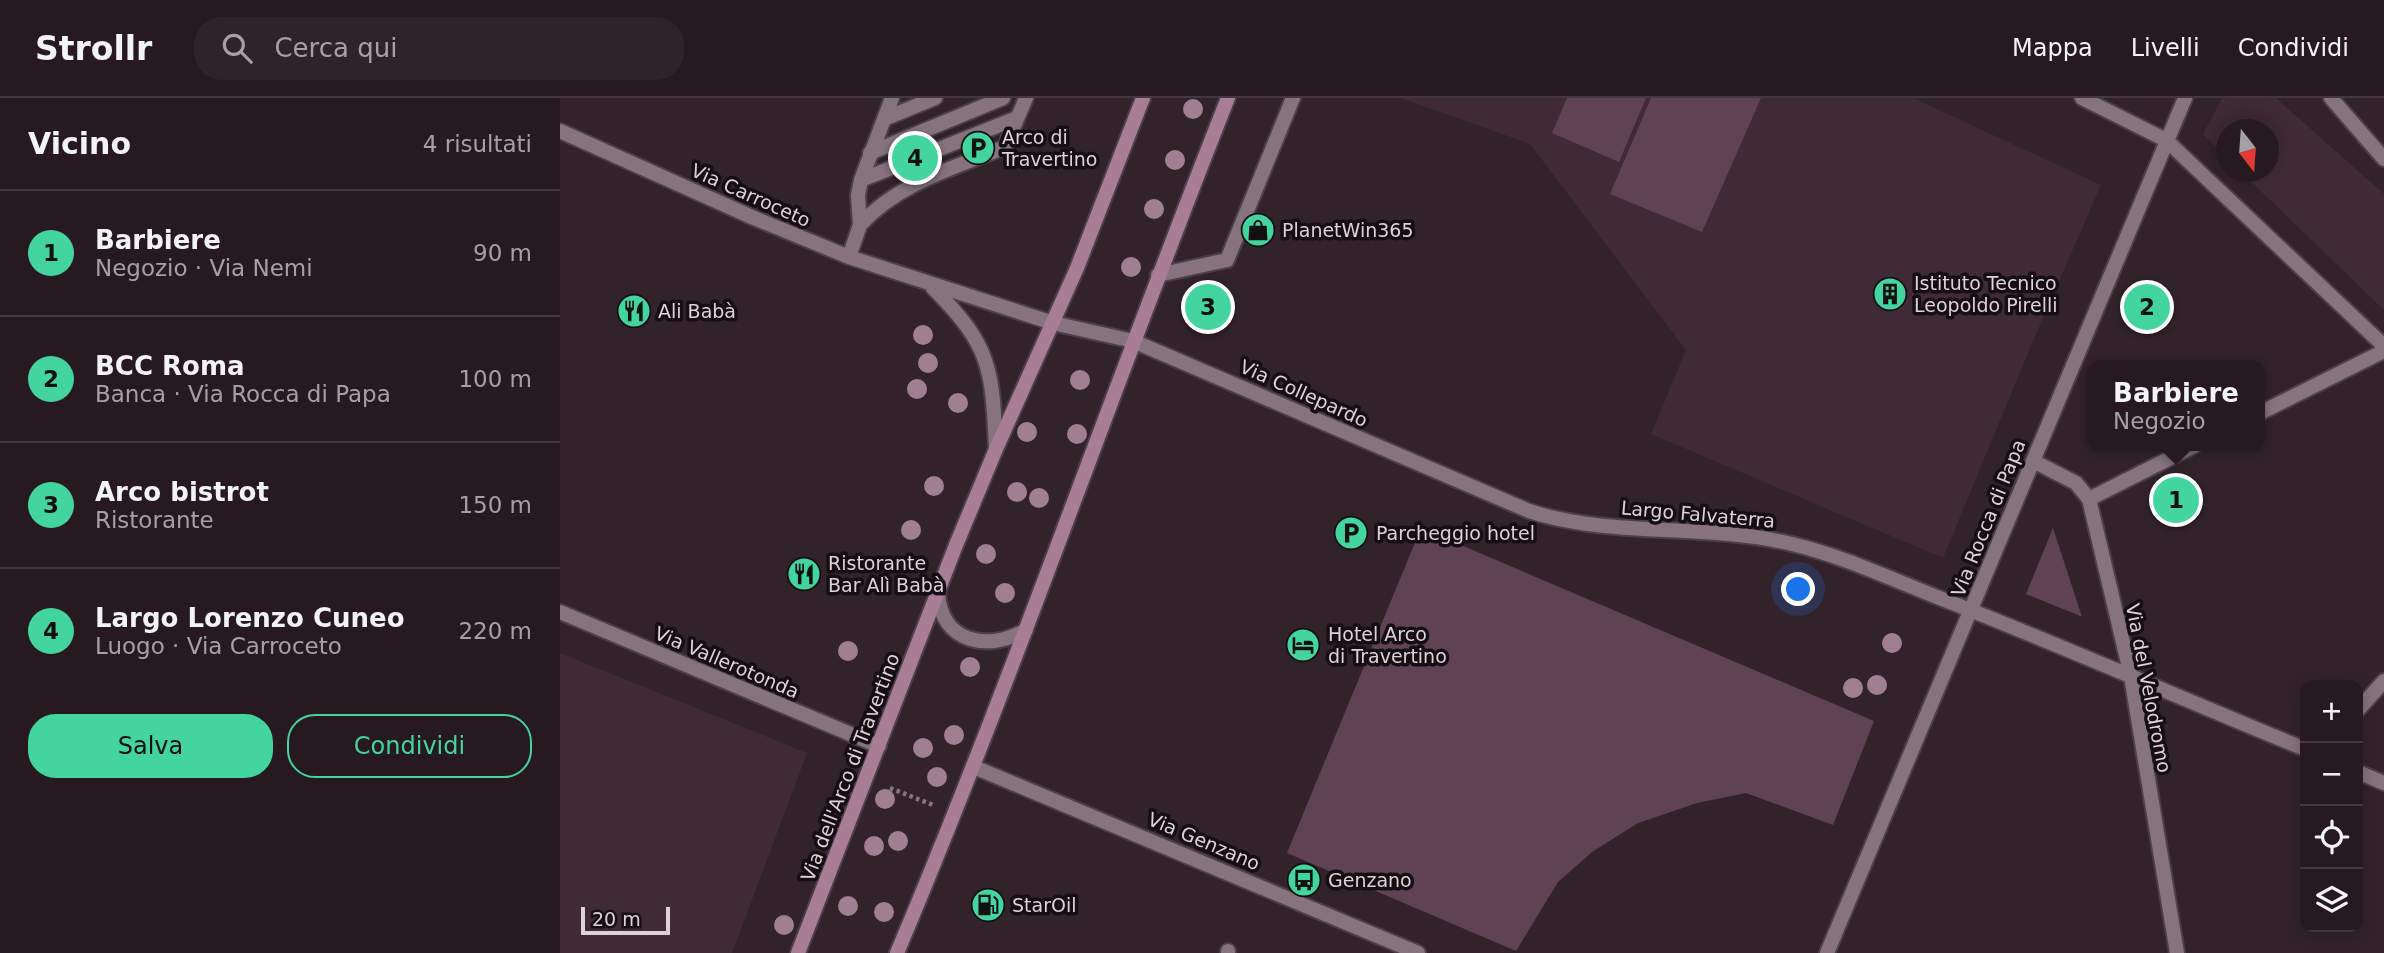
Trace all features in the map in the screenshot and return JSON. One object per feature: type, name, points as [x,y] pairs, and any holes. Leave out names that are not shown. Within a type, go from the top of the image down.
[{"type":"main road","name":"Via dell'Arco di Travertino","points":[[798,953],[996,449],[1053,323],[1143,98]]},
{"type":"main road","points":[[897,953],[974,767],[1158,275],[1228,98]]},
{"type":"street","points":[[849,257],[860,225],[861,180],[892,98]]},
{"type":"street","points":[[884,119],[935,98]]},
{"type":"street","points":[[870,153],[1003,98]]},
{"type":"street","points":[[860,225],[895,194],[1005,147],[1026,98]]},
{"type":"street","points":[[1158,275],[1227,260],[1293,98]]},
{"type":"street","points":[[2082,98],[2166,140],[2384,348],[2265,410]]},
{"type":"street","name":"Via Rocca di Papa","points":[[1827,953],[2185,98]]},
{"type":"street","points":[[2331,98],[2384,159]]},
{"type":"street","points":[[861,180],[1017,118]]},
{"type":"street","name":"Via Carroceto","points":[[560,131],[754,218],[849,257],[1053,323]]},
{"type":"street","name":"Via Carroceto","points":[[930,284],[966,323],[985,357],[994,393],[996,449]]},
{"type":"street","points":[[1053,323],[1133,341]]},
{"type":"street","name":"Via Collepardo","points":[[1133,341],[1458,482]]},
{"type":"street","points":[[2032,461],[2070,479],[2089,499],[2184,451]]},
{"type":"street","name":"Largo Falvaterra","points":[[1458,482],[1558,520],[1742,535],[1792,544],[1840,559],[1971,610],[2300,747]]},
{"type":"street","name":"Via del Velodromo","points":[[2089,499],[2131,676],[2177,953]]},
{"type":"street","points":[[938,594],[942,615],[948,624],[964,637],[982,642],[1001,641],[1026,631]]},
{"type":"street","name":"Via Vallerotonda","points":[[560,612],[879,746]]},
{"type":"street","points":[[2363,704],[2384,681]]},
{"type":"street","name":"Via Genzano","points":[[974,767],[1418,953]]},
{"type":"street","points":[[2363,774],[2384,783]]},
{"type":"path","points":[[890,788],[933,805]]},
{"type":"shaded area","points":[[1401,98],[1913,98],[2101,185],[1943,558],[1651,434],[1686,350],[1530,144]]},
{"type":"shaded area","points":[[1567,98],[1646,98],[1619,162],[1552,133]]},
{"type":"shaded area","points":[[1651,98],[1761,98],[1702,232],[1610,194]]},
{"type":"shaded area","points":[[2222,98],[2276,98],[2384,194],[2384,310],[2251,182],[2279,182],[2279,119],[2216,119],[2216,147],[2203,134]]},
{"type":"shaded area","points":[[1421,528],[1874,721],[1833,825],[1746,793],[1697,803],[1638,823],[1592,852],[1558,882],[1516,951],[1287,853]]},
{"type":"shaded area","points":[[2053,528],[2082,617],[2026,594]]},
{"type":"shaded area","points":[[560,653],[807,753],[732,953],[560,953]]},
{"type":"place","name":"Arco di Travertino","points":[[978,148]]},
{"type":"place","name":"Largo Lorenzo Cuneo","points":[[915,158]]},
{"type":"place","name":"PlanetWin365","points":[[1258,230]]},
{"type":"place","name":"Istituto Tecnico Leopoldo Pirelli","points":[[1890,294]]},
{"type":"place","name":"Arco bistrot","points":[[1208,307]]},
{"type":"place","name":"BCC Roma","points":[[2147,307]]},
{"type":"place","name":"Ali Babà","points":[[634,311]]},
{"type":"place","name":"Barbiere","points":[[2176,500]]},
{"type":"place","name":"Parcheggio hotel","points":[[1351,533]]},
{"type":"place","name":"Ristorante Bar Alì Babà","points":[[804,574]]},
{"type":"place","name":"Hotel Arco di Travertino","points":[[1303,645]]},
{"type":"place","name":"Genzano","points":[[1304,880]]},
{"type":"place","name":"StarOil","points":[[988,905]]}]
